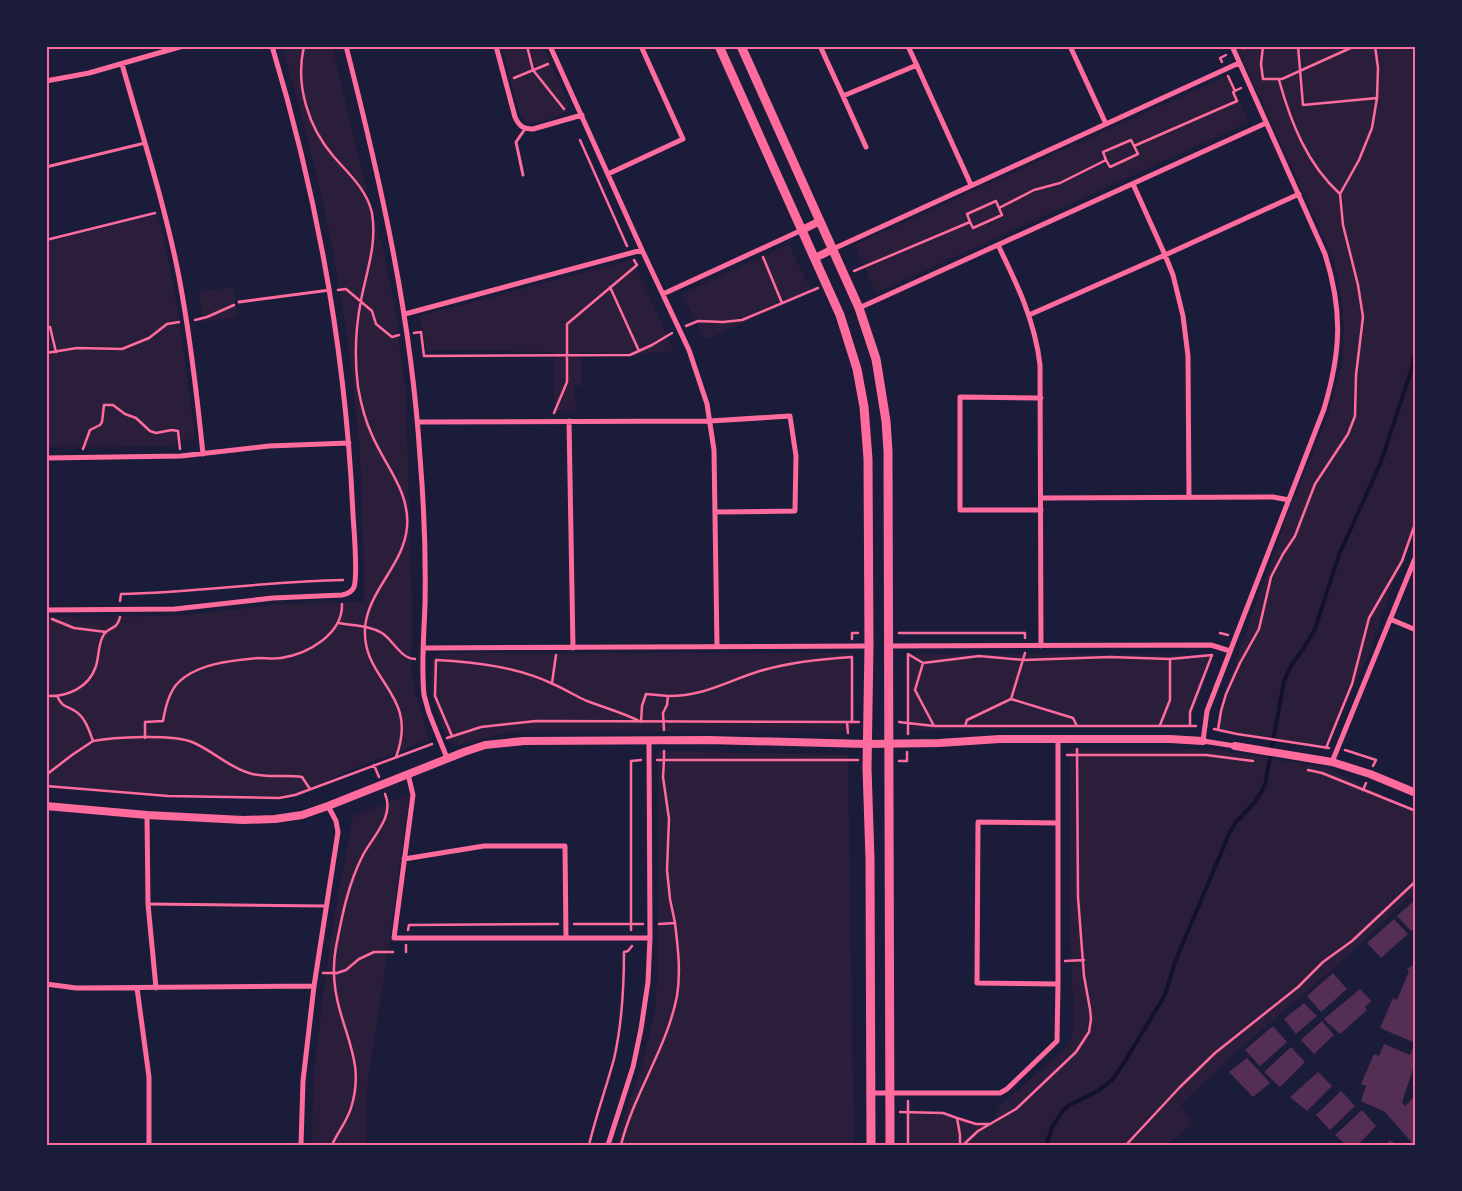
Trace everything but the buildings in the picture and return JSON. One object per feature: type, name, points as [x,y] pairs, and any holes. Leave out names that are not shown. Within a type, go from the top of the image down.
[{"type":"main road","points":[[719,46],[840,315],[852,349],[864,408],[868,459],[869,646],[867,761],[870,859],[871,1145]]},
{"type":"main road","points":[[741,46],[859,308],[876,359],[886,421],[888,460],[890,1145]]},
{"type":"street","points":[[46,81],[90,73],[183,46]]},
{"type":"street","points":[[46,610],[175,608],[281,597],[342,595],[351,592],[353,588],[355,579],[354,525],[349,443],[330,290],[302,155],[272,46]]},
{"type":"street","points":[[346,46],[382,192],[408,334],[418,422],[424,544],[424,695],[447,758]]},
{"type":"street","points":[[496,46],[515,117],[525,129],[533,129],[582,115]]},
{"type":"street","points":[[550,46],[696,368],[710,421],[714,450],[717,646]]},
{"type":"street","points":[[608,174],[683,139],[641,46]]},
{"type":"street","points":[[820,46],[866,147]]},
{"type":"street","points":[[908,46],[971,185]]},
{"type":"street","points":[[1070,46],[1106,124]]},
{"type":"street","points":[[1203,741],[1211,700],[1324,409],[1336,365],[1338,344],[1337,306],[1325,254],[1232,46]]},
{"type":"street","points":[[815,258],[833,248],[1240,63]]},
{"type":"street","points":[[122,64],[164,210],[179,276],[203,454]]},
{"type":"street","points":[[843,96],[917,64]]},
{"type":"street","points":[[859,308],[1266,123]]},
{"type":"street","points":[[1133,184],[1165,256],[1179,295],[1186,335],[1188,375],[1189,497]]},
{"type":"street","points":[[1029,315],[1165,256],[1299,194]]},
{"type":"street","points":[[663,294],[820,221]]},
{"type":"street","points":[[998,245],[1029,315],[1038,349],[1041,398],[1041,646]]},
{"type":"street","points":[[405,314],[642,250]]},
{"type":"street","points":[[1041,398],[960,397],[960,510],[1041,510]]},
{"type":"street","points":[[418,422],[710,421],[790,416],[796,456],[795,511],[716,512]]},
{"type":"street","points":[[569,421],[573,648]]},
{"type":"street","points":[[46,458],[181,456],[278,445],[349,443]]},
{"type":"street","points":[[1041,498],[1273,497],[1289,500]]},
{"type":"street","points":[[1332,762],[1416,556]]},
{"type":"street","points":[[1390,619],[1416,630]]},
{"type":"street","points":[[889,646],[1211,645],[1230,651]]},
{"type":"street","points":[[424,648],[869,646]]},
{"type":"street","points":[[871,1093],[994,1093],[1007,1089],[1057,1041],[1058,738]]},
{"type":"street","points":[[46,806],[147,815],[243,820],[275,819],[302,815],[328,806],[447,758],[485,745],[524,740],[867,744],[1058,738],[1203,741],[1332,762],[1370,774],[1416,793]]},
{"type":"street","points":[[608,1145],[633,1067],[640,1037],[648,982],[650,924],[648,741]]},
{"type":"street","points":[[408,774],[413,795],[394,938],[650,938]]},
{"type":"street","points":[[301,1145],[303,1081],[314,986],[338,832],[336,821],[328,806]]},
{"type":"street","points":[[147,815],[148,904],[156,988]]},
{"type":"street","points":[[1058,823],[978,822],[977,983],[1058,984]]},
{"type":"street","points":[[404,859],[484,846],[565,846],[566,938]]},
{"type":"street","points":[[46,984],[76,988],[314,986]]},
{"type":"street","points":[[137,988],[149,1077],[149,1145]]},
{"type":"lane","points":[[523,175],[516,142],[525,129]]},
{"type":"lane","points":[[46,167],[145,143]]},
{"type":"lane","points":[[240,302],[330,290]]},
{"type":"lane","points":[[148,904],[325,906]]},
{"type":"path","points":[[304,46],[301,82],[311,120],[323,144],[360,186],[371,211],[374,241],[360,302],[354,350],[361,403],[372,435],[402,490],[407,517],[406,537],[402,549],[396,563],[375,595],[365,627],[367,644],[373,663],[400,708],[402,733],[396,757]]},
{"type":"path","points":[[527,46],[533,70],[564,109]]},
{"type":"path","points":[[1263,46],[1261,64],[1263,79],[1278,80],[1355,46]]},
{"type":"path","points":[[1298,46],[1303,105],[1377,98]]},
{"type":"path","points":[[1218,730],[1226,694],[1240,663],[1259,629],[1272,577],[1283,554],[1295,536],[1312,489],[1345,439],[1355,416],[1356,375],[1363,317],[1358,285],[1343,225],[1340,194],[1359,160],[1370,135],[1377,98],[1378,68],[1375,46]]},
{"type":"path","points":[[506,81],[557,61]]},
{"type":"path","points":[[1278,80],[1306,152],[1321,175],[1340,194]]},
{"type":"path","points":[[1134,146],[1236,101],[1232,92],[1249,84]]},
{"type":"path","points":[[553,421],[557,404],[567,382],[567,324],[637,265],[580,140]]},
{"type":"path","points":[[1131,140],[1138,154],[1110,167],[1106,160],[1103,152],[1131,140]]},
{"type":"path","points":[[999,208],[1034,190],[1060,183],[1106,160]]},
{"type":"path","points":[[996,201],[1002,215],[973,228],[970,222],[967,214],[996,201]]},
{"type":"path","points":[[46,240],[164,210]]},
{"type":"path","points":[[845,275],[970,222]]},
{"type":"path","points":[[760,249],[782,303]]},
{"type":"path","points":[[330,290],[346,289],[372,311],[376,324],[392,336],[421,332],[424,356],[630,355],[698,321],[722,322],[742,320],[826,283]]},
{"type":"path","points":[[610,287],[639,351]]},
{"type":"path","points":[[47,354],[77,348],[122,349],[149,338],[167,324],[207,317],[240,302]]},
{"type":"path","points":[[50,327],[56,352]]},
{"type":"path","points":[[80,458],[90,430],[100,425],[102,422],[102,408],[108,404],[136,418],[150,431],[156,433],[172,430],[178,431],[181,456]]},
{"type":"path","points":[[1326,748],[1352,684],[1369,618],[1402,561],[1416,521]]},
{"type":"path","points":[[144,738],[146,722],[163,721],[170,695],[175,686],[184,678],[209,666],[228,662],[291,656],[303,652],[322,640],[339,623],[342,616],[342,595]]},
{"type":"path","points":[[46,619],[51,619],[74,628],[106,632]]},
{"type":"path","points":[[339,623],[375,629],[384,634],[408,659],[480,663],[524,674],[552,683],[585,700],[629,715],[641,722]]},
{"type":"path","points":[[552,683],[556,647]]},
{"type":"path","points":[[889,761],[907,761],[908,654],[923,663],[979,656],[1024,660],[1110,656],[1170,659],[1212,655],[1190,712],[1190,725]]},
{"type":"path","points":[[46,786],[168,796],[260,798],[295,795],[452,736],[481,727],[536,720],[641,722],[853,722],[852,657],[822,658],[782,665],[759,671],[690,696],[646,694],[642,706],[641,722]]},
{"type":"path","points":[[1160,726],[1170,700],[1170,659]]},
{"type":"path","points":[[436,660],[435,696],[452,736]]},
{"type":"path","points":[[923,663],[915,690],[934,726]]},
{"type":"path","points":[[57,696],[61,705],[75,711],[81,717],[88,727],[92,741]]},
{"type":"path","points":[[621,1145],[628,1123],[669,1025],[674,1007],[680,964],[667,870],[669,819],[663,777],[663,714],[668,696]]},
{"type":"path","points":[[1011,699],[1074,718],[1077,726]]},
{"type":"path","points":[[908,722],[934,726],[1190,725],[1351,751],[1376,760]]},
{"type":"path","points":[[46,775],[92,741],[105,739],[180,738],[192,742],[236,768],[250,774],[273,777],[302,777],[310,789]]},
{"type":"path","points":[[1058,755],[1206,755],[1233,758]]},
{"type":"path","points":[[589,1145],[614,1057],[622,1007],[624,952],[628,951],[632,946],[631,761],[867,761]]},
{"type":"path","points":[[332,1145],[351,1108],[356,1076],[354,1054],[339,1009],[333,973],[340,928],[350,884],[362,856],[388,813],[388,800],[374,765]]},
{"type":"path","points":[[1304,769],[1322,773],[1416,811]]},
{"type":"path","points":[[1126,1145],[1144,1124],[1215,1053],[1252,1021],[1298,987],[1323,962],[1352,940],[1416,880]]},
{"type":"path","points":[[406,952],[408,925],[675,923]]},
{"type":"path","points":[[316,973],[333,973],[346,970],[368,954],[393,952]]},
{"type":"path","points":[[1058,960],[1084,960]]},
{"type":"path","points":[[908,1092],[908,1145]]},
{"type":"path","points":[[908,1112],[943,1113],[976,1124],[992,1124]]},
{"type":"path","points":[[957,1118],[960,1145]]},
{"type":"shaded area","points":[[282,46],[332,46],[383,250],[397,316],[406,393],[412,611],[411,670],[416,696],[429,740],[355,768],[295,795],[279,798],[168,796],[46,786],[46,617],[158,616],[196,614],[281,604],[364,602],[363,522],[359,443],[348,342],[321,193]]},
{"type":"shaded area","points":[[501,46],[543,46],[567,100],[568,108],[564,114],[536,123],[524,121],[520,115]]},
{"type":"shaded area","points":[[1236,46],[1416,46],[1416,518],[1367,659],[1325,744],[1308,745],[1214,729],[1287,516],[1327,418],[1343,360],[1344,329],[1340,289],[1333,258]]},
{"type":"shaded area","points":[[1228,75],[1249,122],[876,293],[854,245]]},
{"type":"shaded area","points":[[158,214],[180,325],[195,438],[177,442],[174,445],[46,447],[46,242]]},
{"type":"shaded area","points":[[789,244],[812,292],[705,340],[682,294]]},
{"type":"shaded area","points":[[631,260],[674,351],[630,355],[581,352],[581,386],[574,386],[576,411],[555,411],[553,352],[440,350],[427,352],[419,316]]},
{"type":"shaded area","points":[[233,287],[237,318],[203,322],[198,292]]},
{"type":"shaded area","points":[[439,653],[853,653],[854,722],[848,731],[528,731],[502,733],[459,746],[448,742],[431,693],[432,662],[433,658]]},
{"type":"shaded area","points":[[908,654],[1212,655],[1190,725],[911,730]]},
{"type":"shaded area","points":[[1070,749],[1213,749],[1327,768],[1416,812],[1416,890],[1351,953],[1243,1046],[1181,1104],[1193,1124],[1166,1145],[908,1145],[908,1112],[943,1113],[976,1124],[992,1124],[1000,1106],[1068,1046],[1074,1028],[1069,905]]},
{"type":"shaded area","points":[[658,751],[848,755],[854,1145],[617,1145],[623,1120],[642,1064],[655,1011],[658,957]]},
{"type":"shaded area","points":[[409,794],[367,1087],[366,1145],[312,1145],[313,1082],[324,987],[336,906],[353,816]]},
{"type":"waterway","points":[[1046,1145],[1053,1126],[1062,1112],[1069,1105],[1098,1091],[1112,1080],[1122,1066],[1165,995],[1175,962],[1229,834],[1236,822],[1256,801],[1265,785],[1284,681],[1291,666],[1315,629],[1339,555],[1381,462],[1412,368],[1416,348]]}]
